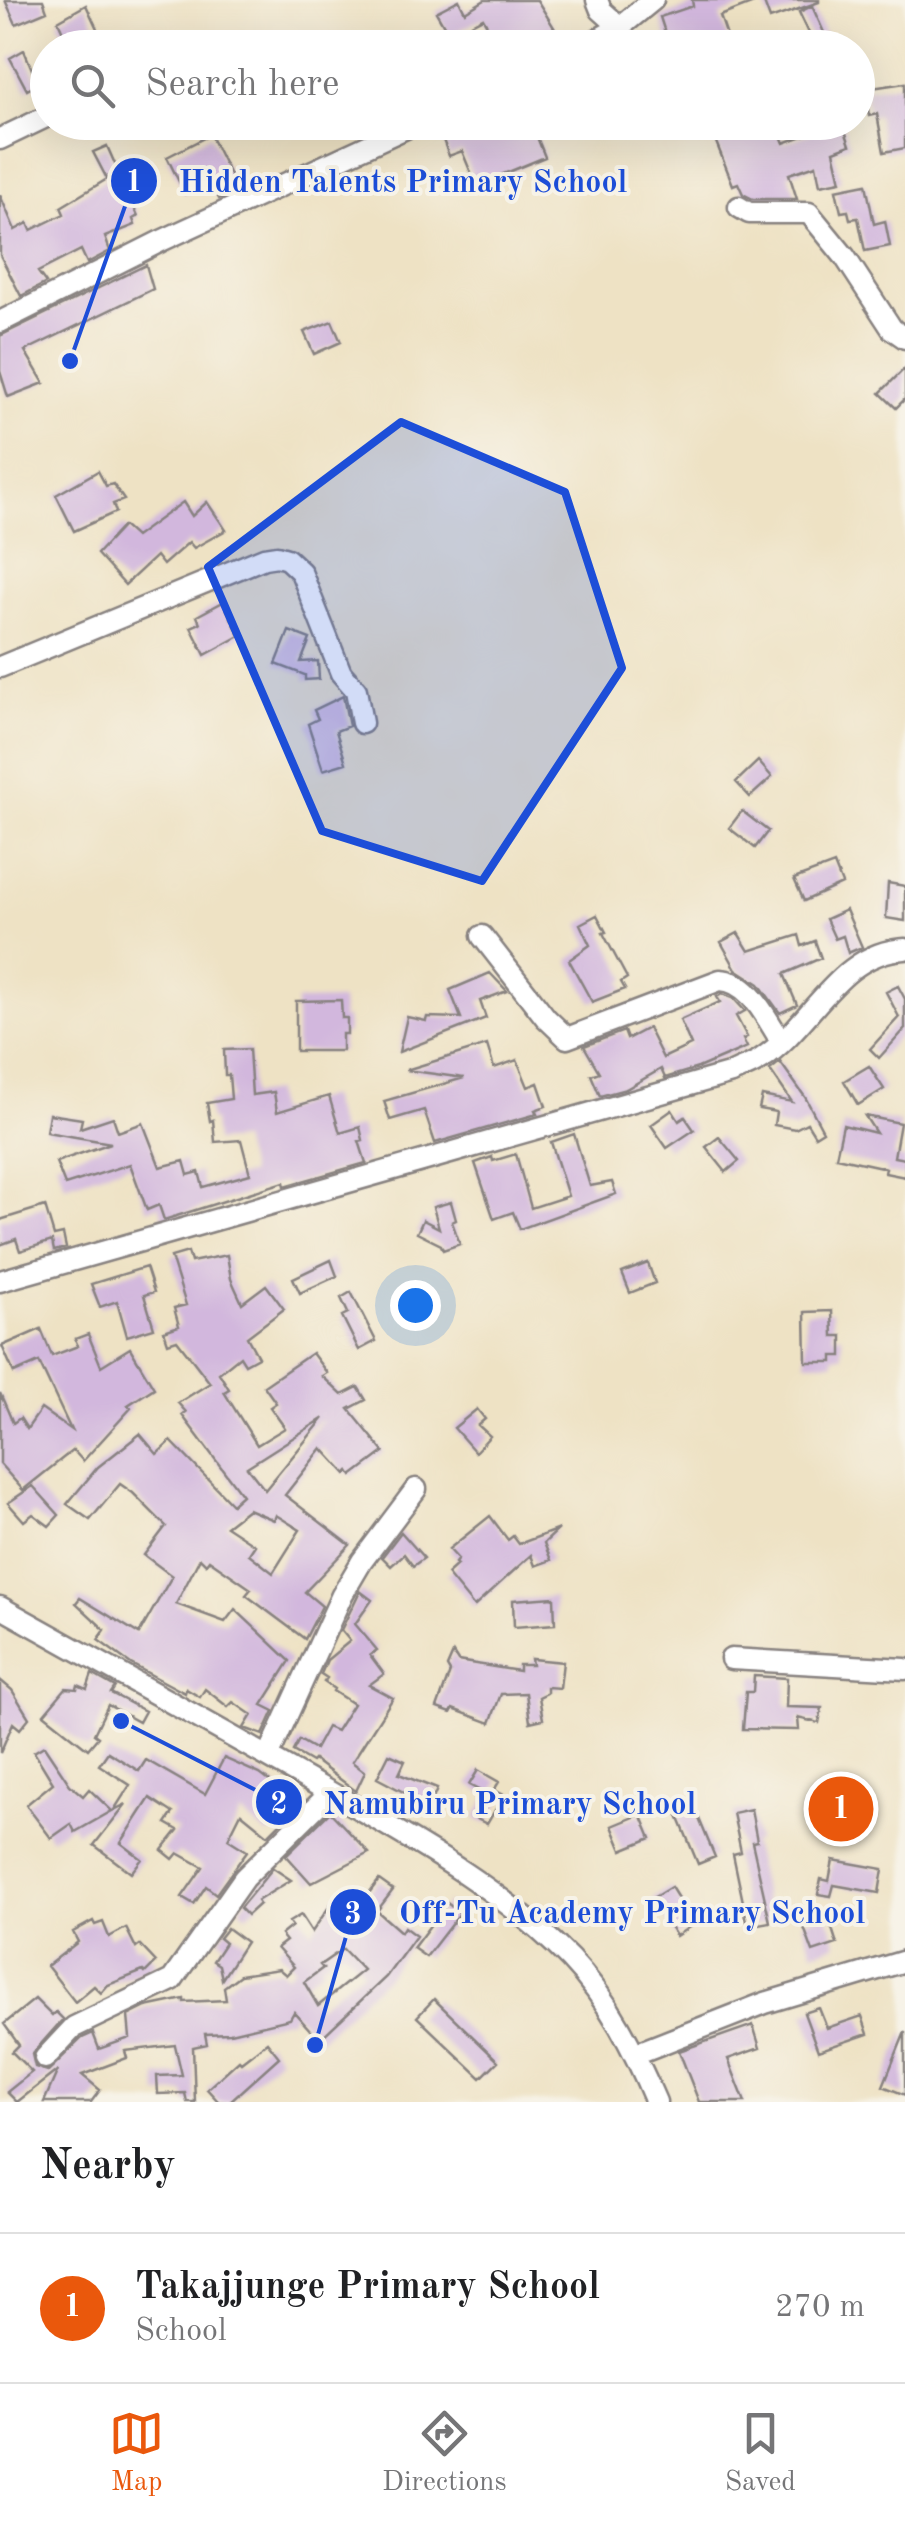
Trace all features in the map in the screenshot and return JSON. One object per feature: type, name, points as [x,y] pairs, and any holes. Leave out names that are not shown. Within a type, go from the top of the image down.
[{"type":"street","points":[[596,0],[620,27]]},
{"type":"street","points":[[615,30],[652,0]]},
{"type":"street","points":[[0,139],[30,125]]},
{"type":"street","points":[[0,322],[380,140]]},
{"type":"street","points":[[740,207],[749,213],[809,213],[845,257],[886,320],[905,338]]},
{"type":"street","points":[[0,667],[277,556],[287,559],[301,572],[342,673],[356,690],[362,724]]},
{"type":"street","points":[[482,936],[546,1018],[567,1038],[720,980],[732,980],[744,988],[781,1041]]},
{"type":"street","points":[[0,1282],[732,1072],[762,1059],[849,970],[888,950],[905,949]]},
{"type":"street","points":[[268,1756],[342,1596],[362,1561],[416,1490]]},
{"type":"street","points":[[0,1607],[402,1834],[521,1914],[571,1960],[606,2004],[635,2054],[656,2102]]},
{"type":"street","points":[[732,1658],[905,1668]]},
{"type":"street","points":[[45,2058],[74,2027],[172,1980],[244,1878],[330,1792]]},
{"type":"street","points":[[635,2054],[765,2002],[905,1961]]},
{"type":"highlighted area","points":[[401,422],[565,492],[622,668],[482,881],[322,831],[208,567]]},
{"type":"building","points":[[5,0],[43,0],[47,11],[16,24]]},
{"type":"building","points":[[459,0],[465,12],[485,0],[537,0],[555,29],[490,30],[483,18],[460,30],[446,30],[436,12]]},
{"type":"building","points":[[692,0],[759,1],[720,16],[725,30],[664,30],[660,17],[693,6]]},
{"type":"building","points":[[763,0],[819,0],[819,2],[770,19]]},
{"type":"building","points":[[86,5],[98,30],[62,30],[58,21]]},
{"type":"building","points":[[812,6],[823,30],[808,30],[799,12]]},
{"type":"building","points":[[24,50],[30,65],[30,88],[27,90],[10,58]]},
{"type":"building","points":[[905,83],[905,148],[884,152],[875,114],[875,88]]},
{"type":"building","points":[[200,140],[212,140],[238,191],[219,199],[210,181],[185,194],[167,157]]},
{"type":"building","points":[[443,140],[538,140],[545,157],[476,185],[462,151],[449,156]]},
{"type":"building","points":[[848,140],[850,145],[834,151],[841,181],[820,185],[816,165],[789,174],[797,199],[753,199],[743,194],[738,183],[733,185],[716,142]]},
{"type":"building","points":[[107,146],[138,216],[133,219],[135,225],[105,237],[110,251],[87,263],[81,250],[38,272],[46,283],[21,296],[0,255],[0,195],[15,230],[28,223],[31,230],[64,214],[61,207],[107,179],[93,152]]},
{"type":"building","points":[[866,184],[874,224],[885,221],[890,246],[865,251],[858,218],[850,219],[848,211],[841,212],[836,190]]},
{"type":"building","points":[[146,265],[153,289],[25,351],[44,383],[8,397],[0,371],[0,336]]},
{"type":"building","points":[[332,321],[341,342],[314,354],[304,332]]},
{"type":"building","points":[[905,368],[905,399],[896,408],[880,393]]},
{"type":"building","points":[[98,471],[106,486],[113,484],[124,500],[113,504],[116,512],[74,531],[56,495]]},
{"type":"building","points":[[183,502],[192,516],[207,502],[226,530],[194,548],[189,542],[163,565],[156,556],[125,585],[97,554],[123,526],[135,537]]},
{"type":"building","points":[[223,602],[240,636],[205,655],[191,627],[200,623],[197,616]]},
{"type":"building","points":[[289,631],[310,639],[301,662],[318,661],[319,679],[305,680],[305,675],[276,664]]},
{"type":"building","points":[[343,696],[349,726],[336,731],[346,763],[323,770],[308,724],[318,719],[314,710]]},
{"type":"building","points":[[758,761],[772,777],[750,797],[736,782]]},
{"type":"building","points":[[742,811],[768,831],[755,848],[729,828]]},
{"type":"building","points":[[834,864],[842,884],[804,901],[794,879]]},
{"type":"building","points":[[888,883],[905,886],[905,921],[886,918]]},
{"type":"building","points":[[846,910],[862,947],[848,953],[843,936],[835,939],[826,919]]},
{"type":"building","points":[[597,915],[627,978],[621,982],[625,989],[592,1002],[569,960],[590,945],[580,924]]},
{"type":"building","points":[[738,933],[749,951],[799,935],[802,946],[815,941],[821,958],[784,974],[797,1005],[780,1013],[759,984],[736,969],[721,942]]},
{"type":"building","points":[[490,973],[507,991],[480,1001],[486,1018],[399,1052],[407,1017],[426,1021],[427,1017],[461,1018],[450,990]]},
{"type":"building","points":[[898,986],[905,999],[905,1029],[879,1058],[870,1049],[899,1017],[886,992]]},
{"type":"building","points":[[722,994],[733,998],[745,1011],[736,1016],[747,1037],[743,1039],[747,1047],[665,1078],[661,1069],[626,1089],[600,1096],[591,1075],[599,1072],[584,1046],[624,1031],[627,1039],[648,1028],[663,1058],[691,1045],[680,1020],[720,1002],[717,997]]},
{"type":"building","points":[[341,1000],[342,1018],[347,1018],[342,1051],[296,1051],[296,1001]]},
{"type":"building","points":[[487,1045],[494,1068],[517,1060],[528,1087],[538,1083],[546,1106],[535,1110],[537,1114],[435,1143],[424,1110],[390,1120],[384,1101],[464,1078],[406,1070]]},
{"type":"building","points":[[249,1049],[252,1095],[274,1092],[277,1112],[329,1096],[340,1133],[360,1127],[363,1140],[359,1141],[366,1163],[285,1186],[284,1182],[164,1220],[159,1205],[147,1210],[130,1164],[65,1185],[56,1162],[111,1143],[46,1132],[49,1114],[82,1119],[80,1128],[113,1117],[118,1132],[143,1123],[160,1167],[184,1161],[188,1175],[199,1172],[203,1187],[250,1174],[241,1140],[215,1142],[207,1103],[231,1099],[224,1050]]},
{"type":"building","points":[[780,1062],[823,1131],[815,1136],[807,1123],[795,1129],[774,1125],[776,1112],[759,1109],[762,1096],[792,1102],[770,1070]]},
{"type":"building","points":[[869,1066],[884,1089],[858,1105],[844,1081]]},
{"type":"building","points":[[672,1110],[679,1121],[685,1117],[694,1130],[667,1148],[651,1125]]},
{"type":"building","points":[[865,1116],[900,1123],[894,1157],[905,1159],[905,1177],[885,1173],[886,1168],[836,1157],[843,1125],[876,1133]]},
{"type":"building","points":[[574,1134],[590,1186],[612,1182],[616,1194],[520,1229],[513,1212],[494,1219],[475,1163],[516,1154],[531,1208],[568,1196],[551,1142]]},
{"type":"building","points":[[719,1137],[739,1161],[726,1172],[706,1147]]},
{"type":"building","points":[[451,1202],[456,1220],[452,1222],[460,1244],[443,1250],[441,1245],[417,1233],[423,1220],[439,1228],[433,1207]]},
{"type":"building","points":[[45,1206],[54,1236],[63,1234],[66,1248],[54,1251],[52,1241],[20,1251],[16,1239],[0,1245],[0,1220]]},
{"type":"building","points":[[188,1252],[191,1262],[227,1255],[231,1279],[242,1303],[266,1285],[284,1309],[247,1337],[258,1357],[245,1364],[240,1356],[219,1373],[229,1389],[224,1392],[257,1445],[285,1428],[270,1407],[276,1403],[264,1386],[312,1353],[327,1373],[322,1376],[342,1395],[358,1387],[366,1400],[349,1409],[384,1452],[352,1476],[322,1448],[285,1495],[350,1545],[305,1592],[322,1606],[305,1639],[246,1595],[251,1589],[209,1560],[206,1564],[200,1558],[176,1604],[225,1622],[235,1609],[290,1661],[262,1705],[274,1711],[263,1735],[244,1728],[252,1715],[233,1702],[228,1707],[205,1689],[200,1697],[186,1689],[185,1693],[131,1664],[98,1640],[105,1630],[76,1603],[80,1598],[139,1634],[172,1576],[144,1555],[166,1526],[120,1484],[90,1520],[67,1504],[98,1467],[140,1434],[157,1454],[171,1441],[232,1504],[242,1495],[182,1415],[186,1412],[178,1403],[210,1383],[177,1340],[168,1343],[164,1331],[179,1326],[174,1308],[186,1305],[171,1257]],"holes":[[[324,1418],[265,1490],[247,1467]],[[248,1509],[274,1520],[276,1515],[300,1530],[273,1573],[249,1554],[255,1545],[226,1526]]]},
{"type":"building","points":[[331,1260],[337,1276],[300,1293],[293,1278]]},
{"type":"building","points":[[648,1263],[655,1283],[630,1293],[622,1273]]},
{"type":"building","points":[[146,1267],[154,1292],[144,1295],[154,1328],[127,1336],[117,1301],[100,1307],[91,1284]]},
{"type":"building","points":[[351,1292],[376,1341],[359,1350],[342,1316],[348,1313],[341,1298]]},
{"type":"building","points":[[832,1311],[833,1336],[842,1336],[842,1356],[833,1356],[833,1362],[806,1362],[805,1312]]},
{"type":"building","points":[[41,1329],[52,1356],[78,1346],[75,1339],[88,1334],[101,1366],[130,1348],[154,1388],[128,1405],[131,1408],[83,1461],[73,1450],[23,1490],[0,1464],[0,1393],[13,1423],[20,1418],[27,1429],[41,1409],[71,1430],[39,1362],[14,1373],[2,1346]]},
{"type":"building","points":[[477,1409],[485,1419],[478,1425],[490,1436],[475,1452],[454,1428]]},
{"type":"building","points":[[33,1486],[59,1515],[49,1526],[33,1514],[24,1521],[8,1503]]},
{"type":"building","points":[[490,1516],[508,1540],[513,1536],[519,1544],[559,1529],[544,1543],[551,1560],[535,1566],[531,1555],[474,1607],[447,1574],[458,1559],[449,1549]]},
{"type":"building","points":[[401,1532],[424,1558],[413,1566],[404,1554],[391,1566],[382,1557]]},
{"type":"building","points":[[360,1591],[372,1600],[355,1624],[377,1650],[370,1655],[384,1674],[369,1685],[393,1698],[352,1762],[365,1772],[356,1791],[314,1760],[293,1751],[299,1740],[315,1749],[327,1727],[336,1731],[353,1704],[333,1691],[321,1674],[327,1660],[350,1641],[341,1630]]},
{"type":"building","points":[[554,1597],[555,1624],[514,1627],[513,1600]]},
{"type":"building","points":[[453,1653],[458,1661],[519,1671],[519,1665],[532,1665],[531,1659],[563,1662],[560,1688],[547,1687],[547,1693],[539,1697],[543,1719],[530,1722],[526,1693],[501,1694],[490,1723],[453,1709],[451,1713],[437,1708]]},
{"type":"building","points":[[92,1674],[115,1687],[111,1693],[145,1711],[139,1722],[108,1705],[94,1734],[98,1737],[88,1749],[44,1714],[66,1688],[77,1689],[78,1685],[87,1689]]},
{"type":"building","points":[[754,1676],[787,1678],[786,1707],[822,1708],[819,1723],[798,1718],[799,1730],[743,1729],[746,1692],[753,1692]]},
{"type":"building","points":[[0,1680],[12,1690],[29,1718],[20,1729],[13,1723],[0,1753]]},
{"type":"building","points":[[44,1746],[70,1785],[83,1796],[89,1789],[112,1811],[75,1832],[71,1824],[51,1838],[26,1805],[53,1783],[34,1752]]},
{"type":"building","points":[[108,1752],[139,1771],[146,1760],[205,1794],[224,1758],[260,1774],[289,1796],[294,1791],[304,1799],[268,1835],[241,1813],[228,1839],[247,1851],[216,1894],[206,1886],[194,1904],[182,1897],[203,1867],[178,1853],[173,1859],[162,1850],[178,1830],[166,1823],[173,1813],[150,1798],[121,1843],[142,1859],[131,1873],[94,1845],[126,1804],[114,1810],[130,1785],[99,1765]]},
{"type":"building","points":[[389,1754],[405,1761],[399,1774],[437,1789],[430,1806],[377,1778]]},
{"type":"building","points":[[478,1770],[499,1782],[494,1790],[504,1795],[487,1824],[475,1818],[488,1795],[469,1785]]},
{"type":"building","points":[[868,1799],[869,1824],[828,1825],[828,1801]]},
{"type":"building","points":[[695,1809],[715,1857],[698,1864],[678,1816]]},
{"type":"building","points":[[751,1809],[757,1841],[752,1842],[770,1922],[748,1926],[733,1854],[741,1852],[733,1813]]},
{"type":"building","points":[[330,1812],[369,1853],[311,1883],[286,1855]]},
{"type":"building","points":[[641,1814],[651,1838],[622,1850],[612,1826]]},
{"type":"building","points":[[833,1860],[883,1869],[879,1893],[834,1885],[831,1896],[818,1894],[821,1879],[829,1881]]},
{"type":"building","points":[[273,1868],[291,1880],[257,1901],[259,1904],[247,1915],[240,1908]]},
{"type":"building","points":[[379,1880],[393,1890],[377,1911],[401,1932],[404,1927],[416,1936],[386,1977],[319,2040],[294,2012],[290,2019],[230,2033],[205,2034],[207,2044],[193,2047],[195,2102],[187,2102],[185,2093],[158,2094],[157,2076],[182,2075],[175,2045],[125,2051],[127,2058],[82,2075],[100,2090],[91,2102],[44,2102],[58,2070],[17,2102],[7,2092],[32,2072],[12,2052],[19,2045],[4,2024],[35,1999],[52,2016],[56,2012],[63,2019],[32,2054],[35,2067],[48,2071],[82,2038],[93,2033],[99,2049],[130,2038],[128,2016],[146,2007],[184,1999],[226,2000],[224,1987],[240,1975],[279,1969],[286,1975],[294,1967],[277,1948],[286,1941],[281,1935],[292,1926],[289,1922],[301,1915],[312,1932],[339,1892],[359,1906]],"holes":[[[343,1949],[363,1970],[318,2006],[304,1982]]]},
{"type":"building","points":[[671,1887],[694,1924],[676,1936],[653,1898]]},
{"type":"building","points":[[447,1903],[460,1913],[426,1957],[413,1948]]},
{"type":"building","points":[[827,1913],[837,1944],[813,1952],[802,1922]]},
{"type":"building","points":[[93,1921],[95,1925],[103,1922],[109,1937],[126,1928],[136,1948],[140,1945],[156,1962],[145,1973],[108,1985],[101,1993],[94,1986],[75,2002],[47,1966],[78,1942],[73,1932]]},
{"type":"building","points":[[227,1928],[246,1942],[222,1979],[219,1965],[213,1961],[225,1943],[219,1938]]},
{"type":"building","points":[[434,1999],[498,2061],[481,2078],[417,2017]]},
{"type":"building","points":[[819,2008],[827,2028],[862,2016],[868,2034],[818,2051],[804,2013]]},
{"type":"building","points":[[753,2025],[760,2048],[728,2059],[745,2102],[699,2102],[679,2051]]},
{"type":"building","points":[[905,2032],[905,2095],[883,2086]]},
{"type":"building","points":[[267,2042],[279,2057],[229,2102],[219,2102],[207,2089],[239,2060]]},
{"type":"place","name":"Hidden Talents Primary School","points":[[70,361]]},
{"type":"place","name":"Namubiru Primary School","points":[[121,1721]]},
{"type":"place","name":"Takajjunge Primary School","points":[[841,1809]]},
{"type":"place","name":"Off-Tu Academy Primary School","points":[[315,2045]]}]
